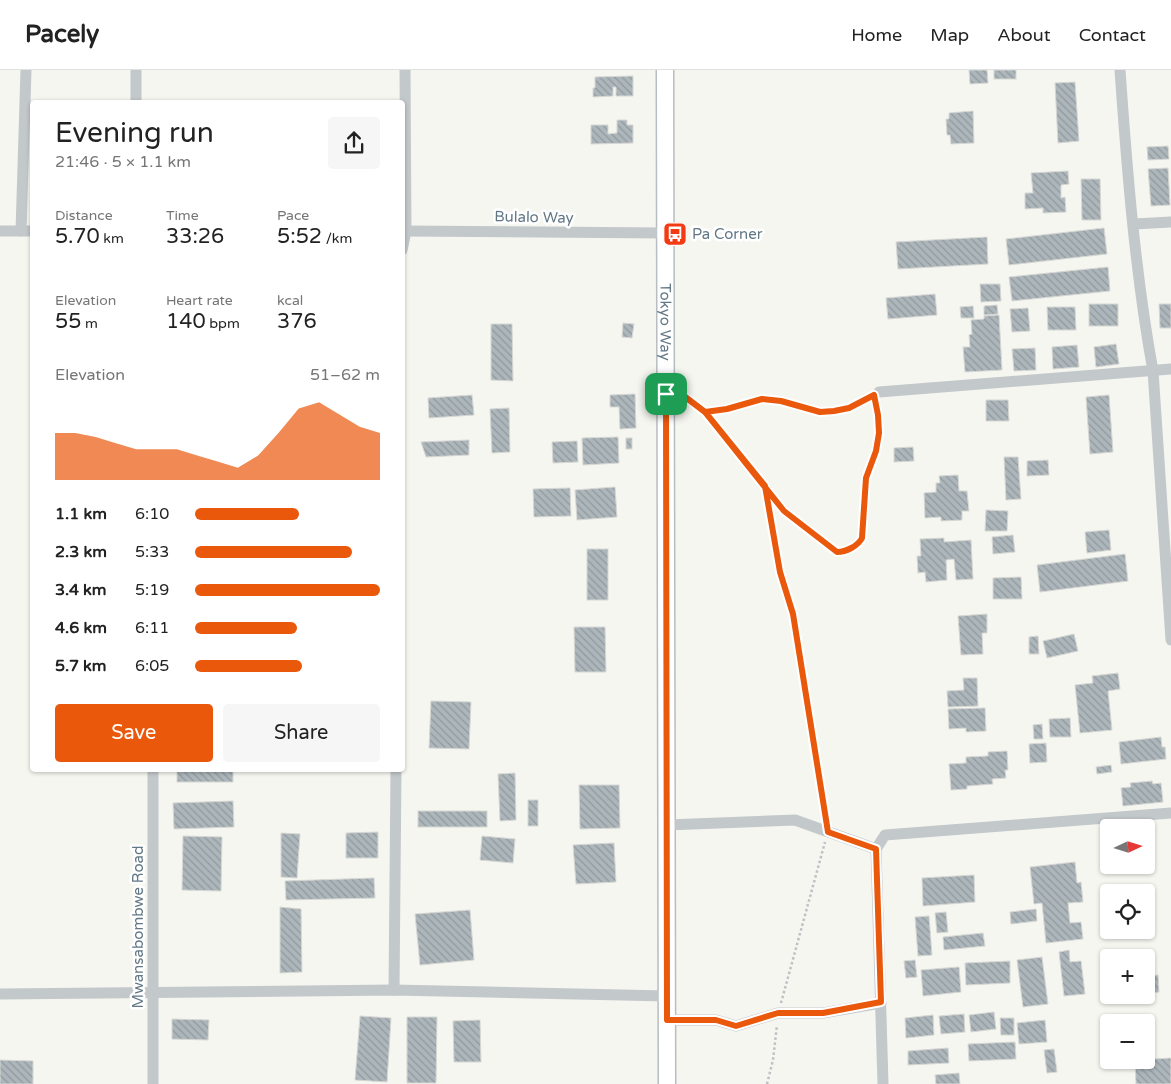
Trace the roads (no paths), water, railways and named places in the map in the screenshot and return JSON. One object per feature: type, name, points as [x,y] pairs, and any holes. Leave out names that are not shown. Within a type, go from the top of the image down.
[{"type":"street","points":[[0,231],[27,231],[26,70]]},
{"type":"street","points":[[136,70],[136,100]]},
{"type":"street","points":[[405,70],[405,100]]},
{"type":"street","name":"Tokyo Way","points":[[665,70],[667,1084]]},
{"type":"street","points":[[1120,70],[1134,224],[1146,332],[1153,371],[1171,640]]},
{"type":"street","points":[[1134,224],[1171,222]]},
{"type":"street","name":"Bulalo Way","points":[[405,231],[665,234]]},
{"type":"street","points":[[879,392],[1171,369]]},
{"type":"street","name":"Mwansabombwe Road","points":[[153,772],[153,1084]]},
{"type":"street","points":[[394,990],[396,772]]},
{"type":"street","points":[[883,1084],[876,849],[885,835],[1171,813]]},
{"type":"street","points":[[667,825],[795,820],[876,849]]},
{"type":"street","points":[[0,994],[394,990],[667,996]]},
{"type":"street","points":[[667,1020],[716,1020],[736,1026],[778,1013],[823,1013],[881,1002]]},
{"type":"place","name":"Pa Corner","points":[[675,234]]}]
